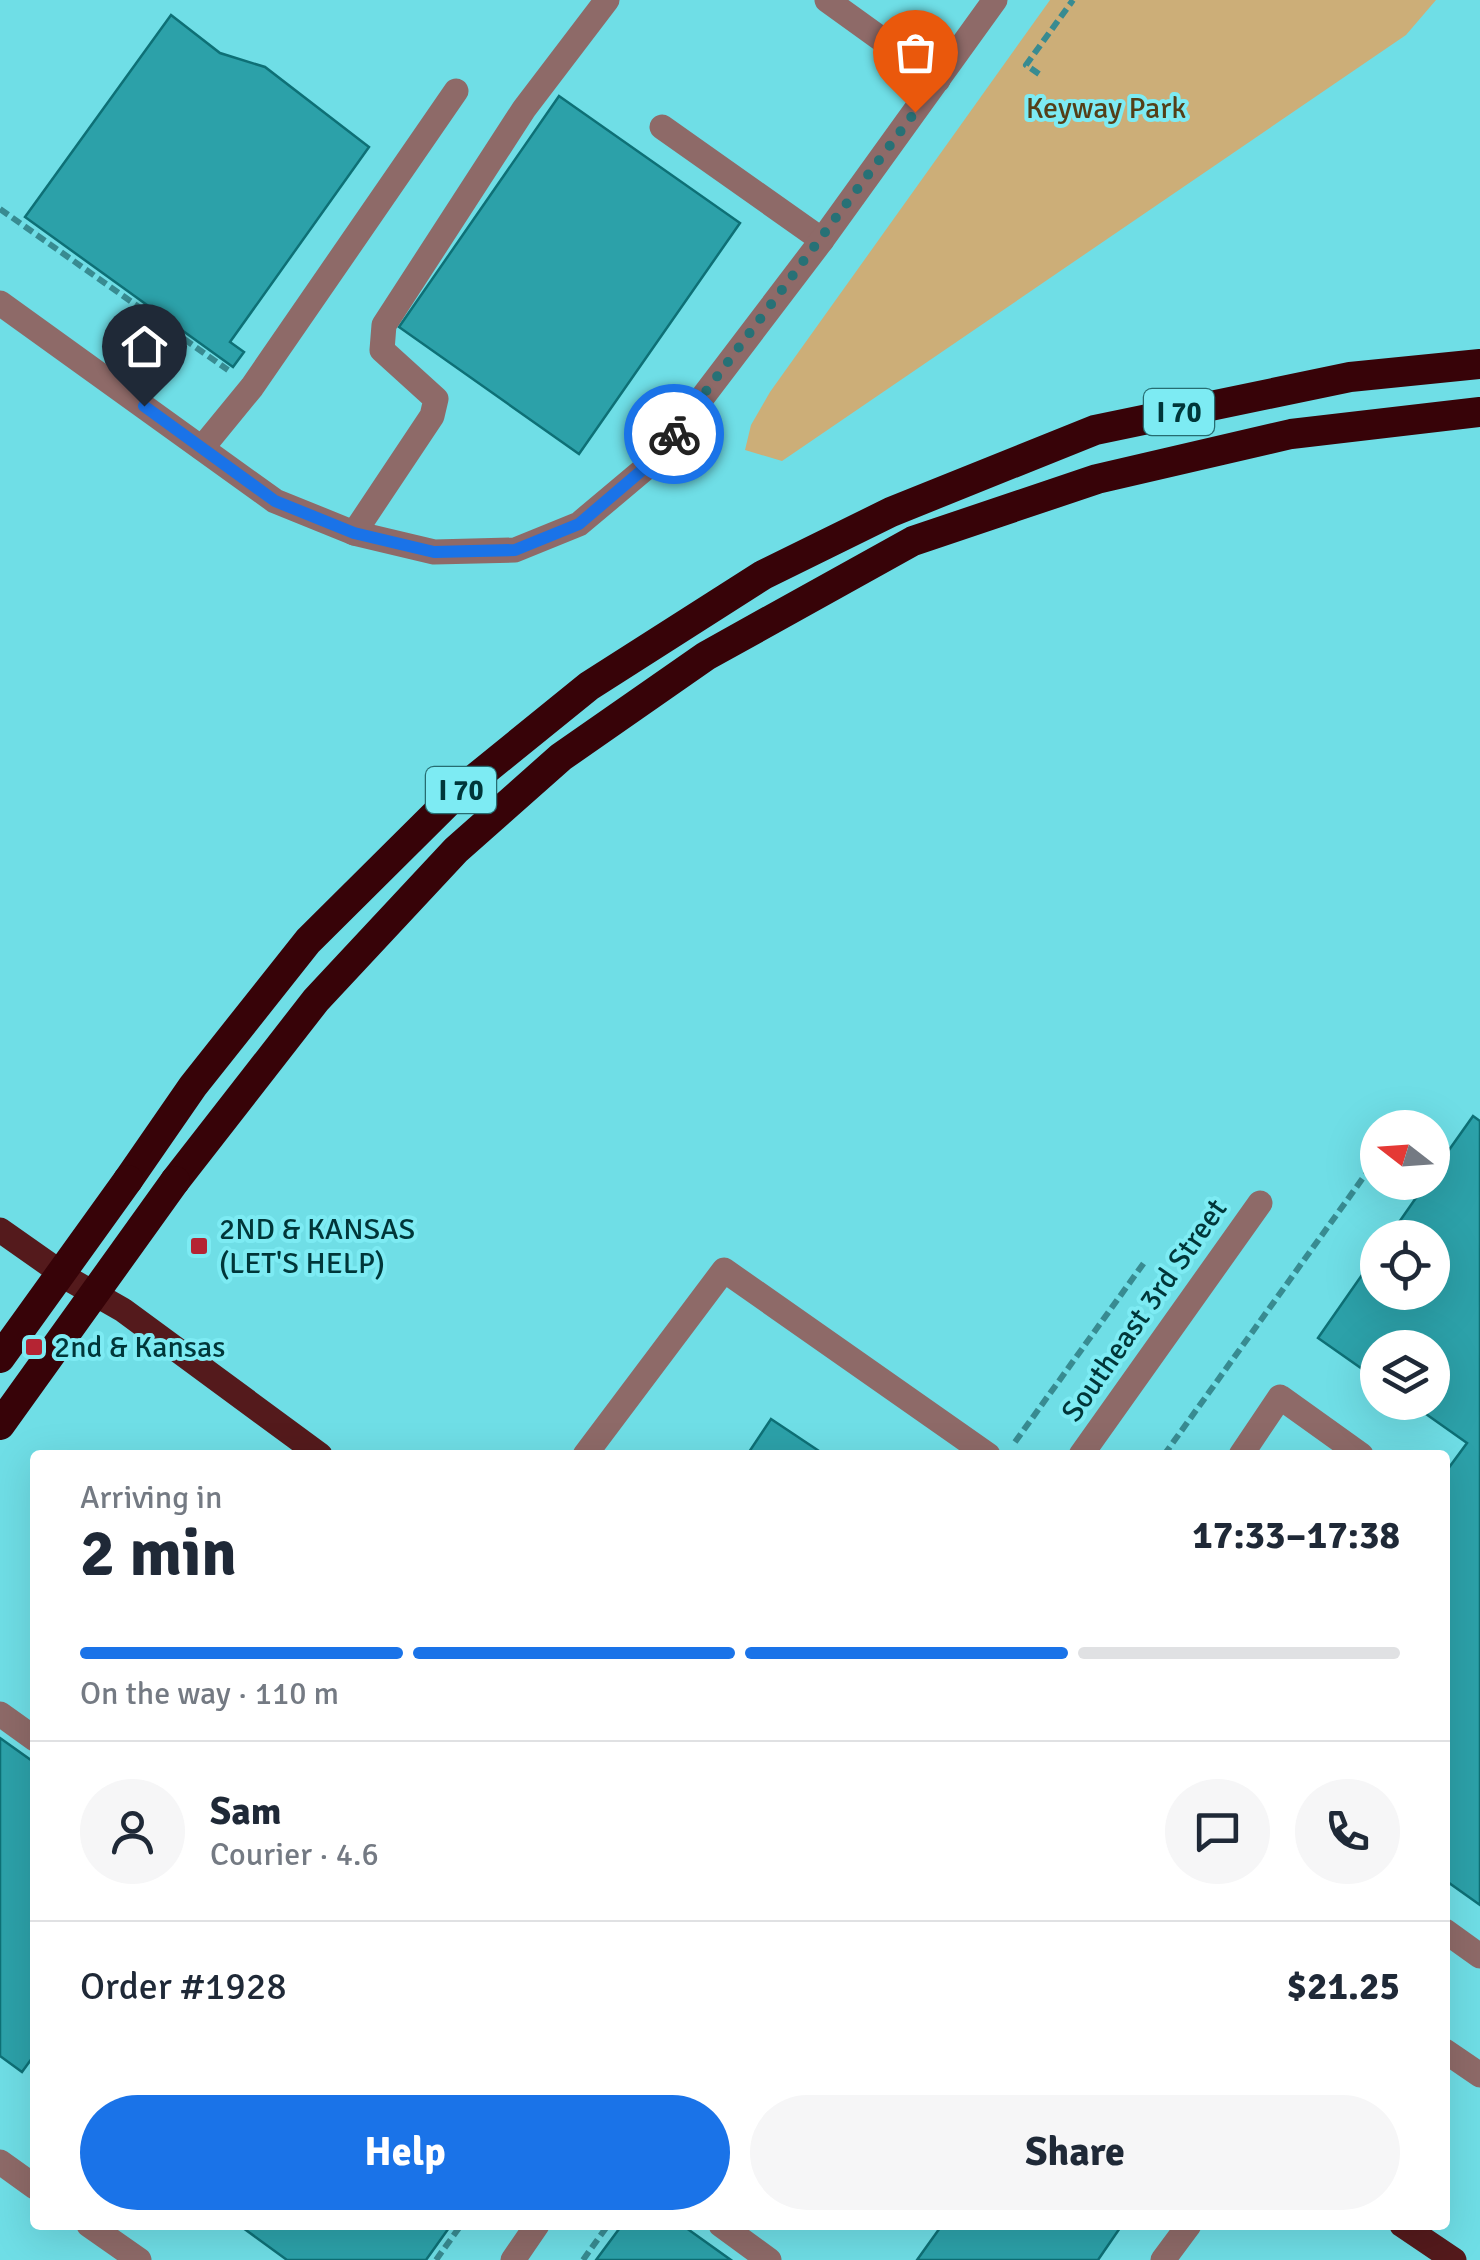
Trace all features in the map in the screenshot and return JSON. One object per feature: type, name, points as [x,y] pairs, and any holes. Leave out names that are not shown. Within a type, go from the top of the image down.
[{"type":"highway","name":"I 70","points":[[0,1358],[193,1086],[308,941],[457,793],[605,676],[764,575],[891,512],[1095,430],[1350,378],[1480,364]]},
{"type":"highway","name":"I 70","points":[[0,1425],[176,1181],[316,1000],[456,850],[561,757],[706,656],[912,541],[1098,479],[1235,444],[1480,412]]},
{"type":"main road","points":[[0,1230],[74,1282],[123,1310],[313,1450]]},
{"type":"main road","points":[[1409,2230],[1454,2260]]},
{"type":"street","points":[[354,533],[432,416],[436,399],[382,350],[384,326],[524,110],[608,0]]},
{"type":"street","points":[[827,0],[938,80]]},
{"type":"street","points":[[0,303],[275,501],[354,533],[434,552],[515,550],[579,524],[654,460],[822,240],[994,0]]},
{"type":"street","points":[[202,448],[252,387],[456,91]]},
{"type":"street","points":[[662,127],[822,240]]},
{"type":"street","name":"Southeast 3rd Street","points":[[1085,1450],[1260,1202]]},
{"type":"street","points":[[590,1450],[724,1270],[981,1450]]},
{"type":"street","points":[[1243,1450],[1280,1397],[1354,1450]]},
{"type":"street","points":[[0,1714],[30,1735]]},
{"type":"street","points":[[1450,1934],[1480,1956]]},
{"type":"street","points":[[1450,2055],[1480,2076]]},
{"type":"street","points":[[0,2162],[30,2183]]},
{"type":"street","points":[[97,2230],[139,2260]]},
{"type":"street","points":[[512,2260],[533,2230]]},
{"type":"street","points":[[727,2230],[769,2260]]},
{"type":"street","points":[[1163,2260],[1185,2230]]},
{"type":"path","points":[[1039,74],[1026,65],[1073,0]]},
{"type":"path","points":[[0,209],[252,387]]},
{"type":"path","points":[[1168,1450],[1360,1181]]},
{"type":"path","points":[[1009,1450],[1146,1260]]},
{"type":"path","points":[[436,2260],[458,2230]]},
{"type":"path","points":[[583,2260],[604,2230]]},
{"type":"green space","name":"Keyway Park","points":[[1050,0],[1436,0],[1406,35],[782,461],[745,450],[751,425],[770,392]]},
{"type":"building","points":[[171,15],[220,53],[265,67],[369,147],[230,342],[244,352],[233,367],[25,217]]},
{"type":"building","points":[[559,96],[740,223],[579,454],[399,327]]},
{"type":"building","points":[[1473,1116],[1480,1121],[1480,1905],[1450,1884],[1450,1466],[1467,1443],[1434,1420],[1450,1420],[1450,1330],[1360,1330],[1360,1367],[1318,1338],[1360,1278],[1360,1310],[1450,1310],[1450,1220],[1401,1220],[1414,1200],[1450,1200],[1450,1149]]},
{"type":"building","points":[[771,1419],[818,1450],[750,1450]]},
{"type":"building","points":[[0,1738],[30,1759],[30,2061],[22,2072],[0,2056]]},
{"type":"building","points":[[246,2230],[447,2230],[426,2260],[287,2260]]},
{"type":"building","points":[[618,2230],[689,2230],[731,2260],[596,2260]]},
{"type":"building","points":[[938,2230],[1119,2230],[1098,2260],[917,2260]]},
{"type":"way so far","points":[[674,434],[915,112]]},
{"type":"place","name":"2ND & KANSAS (LET'S HELP)","points":[[199,1246]]},
{"type":"place","name":"2nd & Kansas","points":[[34,1347]]},
{"type":"route","points":[[144,406],[275,501],[354,533],[434,552],[515,550],[579,524],[654,460],[674,434]]}]
